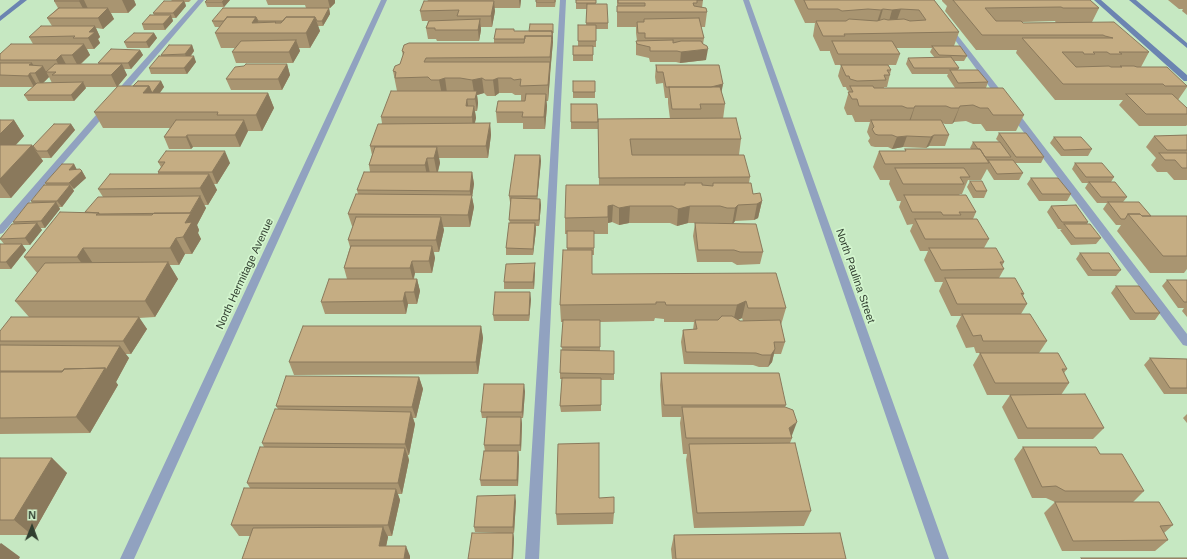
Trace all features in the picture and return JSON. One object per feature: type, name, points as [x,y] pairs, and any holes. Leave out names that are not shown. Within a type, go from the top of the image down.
[{"type":"main road","points":[[0,19],[24,0]]},
{"type":"main road","points":[[1097,0],[1187,79]]},
{"type":"main road","points":[[1132,0],[1187,46]]},
{"type":"street","points":[[0,231],[201,0]]},
{"type":"street","name":"North Hermitage Avenue","points":[[127,559],[384,0]]},
{"type":"street","points":[[532,559],[563,0]]},
{"type":"street","name":"North Paulina Street","points":[[746,0],[942,559]]},
{"type":"street","points":[[942,19],[1187,342]]},
{"type":"building","points":[[55,0],[81,0],[54,1]]},
{"type":"building","points":[[207,0],[224,0],[222,2],[205,2]]},
{"type":"building","points":[[536,0],[555,0],[555,2],[536,2]]},
{"type":"building","points":[[576,0],[596,0],[596,3],[576,3]]},
{"type":"building","points":[[618,0],[697,0],[697,3],[693,3],[694,6],[706,8],[707,12],[617,12],[617,6],[645,6],[645,3],[618,3]]},
{"type":"building","points":[[804,0],[934,0],[959,32],[844,34],[845,36],[823,36],[816,21],[846,21],[849,19],[877,21],[884,19],[904,19],[910,21],[926,20],[919,10],[868,9],[842,11],[838,9],[808,9]]},
{"type":"building","points":[[953,0],[1090,0],[1099,8],[985,8],[996,21],[1021,21],[1023,23],[1114,22],[1149,52],[1119,52],[1122,54],[1110,54],[1107,52],[1093,52],[1095,54],[1084,54],[1083,52],[1062,52],[1076,67],[1167,67],[1187,86],[1165,86],[1163,84],[1063,84],[1022,38],[1113,38],[1103,35],[982,35]]},
{"type":"building","points":[[164,1],[184,1],[173,13],[153,13]]},
{"type":"building","points":[[424,1],[494,1],[491,16],[457,16],[459,10],[420,11]]},
{"type":"building","points":[[587,4],[607,4],[608,23],[586,23]]},
{"type":"building","points":[[59,8],[108,8],[98,18],[47,18]]},
{"type":"building","points":[[223,8],[329,8],[322,21],[317,21],[315,17],[286,17],[283,21],[258,21],[256,17],[227,17],[224,21],[212,21]]},
{"type":"building","points":[[150,15],[171,15],[163,24],[142,24]]},
{"type":"building","points":[[227,17],[256,17],[252,23],[281,23],[286,17],[315,17],[306,33],[215,33]]},
{"type":"building","points":[[699,18],[704,38],[645,38],[645,33],[638,33],[637,22],[644,22],[644,19]]},
{"type":"building","points":[[480,19],[478,30],[435,30],[435,28],[426,28],[429,21]]},
{"type":"building","points":[[530,24],[553,24],[553,33],[552,31],[529,31]]},
{"type":"building","points":[[578,25],[596,25],[596,41],[578,41]]},
{"type":"building","points":[[41,26],[95,26],[89,32],[95,32],[88,38],[73,38],[75,36],[29,37]]},
{"type":"building","points":[[496,29],[514,29],[514,31],[552,31],[552,36],[525,36],[525,39],[494,39]]},
{"type":"building","points":[[134,33],[154,33],[146,42],[124,42]]},
{"type":"building","points":[[525,36],[552,36],[550,57],[426,58],[424,62],[550,62],[548,85],[520,86],[521,79],[514,80],[511,78],[485,80],[482,78],[472,80],[445,78],[431,80],[428,77],[395,78],[396,72],[393,71],[395,66],[400,64],[404,52],[402,51],[404,45],[409,43],[524,43]]},
{"type":"building","points":[[296,40],[289,52],[232,52],[241,41]]},
{"type":"building","points":[[673,40],[673,43],[681,41],[701,41],[707,46],[708,49],[681,52],[650,51],[650,47],[637,44],[636,41]]},
{"type":"building","points":[[832,41],[892,41],[900,54],[838,54]]},
{"type":"building","points":[[11,44],[84,44],[72,55],[61,55],[56,60],[0,60],[0,54]]},
{"type":"building","points":[[169,45],[192,45],[185,54],[161,55]]},
{"type":"building","points":[[573,46],[593,46],[593,55],[573,55]]},
{"type":"building","points":[[932,46],[960,46],[967,56],[939,55]]},
{"type":"building","points":[[111,49],[140,50],[128,63],[98,63]]},
{"type":"building","points":[[159,56],[194,56],[184,68],[149,68]]},
{"type":"building","points":[[951,57],[959,68],[914,68],[908,58]]},
{"type":"building","points":[[0,63],[32,63],[29,65],[43,66],[35,73],[30,73],[28,76],[0,75]]},
{"type":"building","points":[[55,64],[122,64],[111,75],[52,75],[56,72],[46,72]]},
{"type":"building","points":[[246,64],[287,64],[278,79],[226,79],[235,67],[244,66]]},
{"type":"building","points":[[656,65],[719,65],[723,84],[711,87],[666,87],[663,72],[657,72]]},
{"type":"building","points":[[841,65],[888,65],[891,70],[887,70],[890,75],[884,75],[886,80],[857,81],[850,79],[849,76],[846,76]]},
{"type":"building","points":[[950,70],[978,70],[988,82],[958,83]]},
{"type":"building","points":[[138,81],[161,81],[152,93],[149,86],[133,86]]},
{"type":"building","points":[[573,81],[595,81],[595,92],[573,92]]},
{"type":"building","points":[[83,82],[71,95],[24,95],[37,83]]},
{"type":"building","points":[[118,86],[149,86],[143,93],[268,93],[256,115],[217,115],[218,112],[94,112]]},
{"type":"building","points":[[850,86],[873,86],[874,88],[1003,88],[1024,115],[993,115],[988,108],[980,108],[973,105],[960,106],[959,108],[951,108],[946,106],[915,106],[914,108],[907,108],[902,106],[859,106],[857,99],[852,99],[848,92],[853,92]]},
{"type":"building","points":[[669,87],[720,87],[725,104],[700,104],[701,109],[672,109]]},
{"type":"building","points":[[391,91],[477,91],[475,99],[467,99],[466,106],[474,106],[472,117],[381,117]]},
{"type":"building","points":[[526,94],[546,94],[544,117],[522,117],[523,112],[496,112],[498,101],[525,101]]},
{"type":"building","points":[[1126,94],[1172,94],[1187,108],[1187,114],[1146,114]]},
{"type":"building","points":[[571,104],[597,104],[598,122],[571,122]]},
{"type":"building","points":[[736,118],[741,139],[630,139],[632,155],[744,155],[750,177],[599,178],[598,119]]},
{"type":"building","points":[[0,120],[14,120],[0,134]]},
{"type":"building","points":[[176,120],[244,120],[235,135],[187,135],[186,137],[164,137]]},
{"type":"building","points":[[871,120],[941,120],[949,135],[934,135],[931,137],[897,137],[892,135],[878,135],[875,134],[872,129],[874,127]]},
{"type":"building","points":[[490,123],[486,146],[370,146],[378,124]]},
{"type":"building","points":[[54,124],[71,124],[47,151],[37,151],[33,146]]},
{"type":"building","points":[[999,133],[1026,133],[1044,157],[1016,157]]},
{"type":"building","points":[[1187,135],[1187,150],[1167,150],[1154,136]]},
{"type":"building","points":[[1054,137],[1081,137],[1092,149],[1064,150]]},
{"type":"building","points":[[973,142],[1000,142],[1011,157],[985,157]]},
{"type":"building","points":[[0,145],[32,145],[0,179]]},
{"type":"building","points":[[375,147],[437,147],[434,158],[427,158],[425,165],[369,165]]},
{"type":"building","points":[[905,149],[980,149],[989,163],[885,164],[879,151],[906,151]]},
{"type":"building","points":[[166,151],[225,151],[212,172],[158,172],[165,162],[158,162]]},
{"type":"building","points":[[1159,153],[1187,153],[1187,168],[1182,168],[1175,160],[1165,160]]},
{"type":"building","points":[[515,155],[540,155],[537,196],[509,196]]},
{"type":"building","points":[[988,160],[1013,160],[1023,173],[997,174]]},
{"type":"building","points":[[1075,163],[1102,163],[1114,177],[1086,177]]},
{"type":"building","points":[[62,164],[74,164],[69,170],[80,169],[82,171],[69,183],[45,183]]},
{"type":"building","points":[[895,168],[964,168],[970,177],[960,177],[964,184],[903,184]]},
{"type":"building","points":[[364,172],[472,172],[470,191],[357,190]]},
{"type":"building","points":[[110,174],[209,174],[200,188],[98,189]]},
{"type":"building","points":[[1031,178],[1058,178],[1071,194],[1042,194]]},
{"type":"building","points":[[970,181],[982,181],[987,191],[976,191]]},
{"type":"building","points":[[1089,182],[1115,182],[1127,197],[1101,197]]},
{"type":"building","points":[[685,183],[702,183],[702,185],[713,186],[713,183],[751,183],[753,194],[760,193],[762,201],[757,204],[738,205],[735,208],[720,206],[690,206],[678,209],[672,206],[630,206],[619,208],[613,205],[608,206],[608,217],[565,218],[566,185],[685,185]]},
{"type":"building","points":[[44,185],[70,185],[57,201],[31,201]]},
{"type":"building","points":[[356,194],[472,195],[468,215],[348,214]]},
{"type":"building","points":[[904,195],[966,195],[976,212],[959,212],[961,215],[943,215],[941,212],[912,212]]},
{"type":"building","points":[[200,196],[190,213],[99,214],[85,212],[98,197]]},
{"type":"building","points":[[511,198],[540,199],[539,220],[509,220]]},
{"type":"building","points":[[56,202],[41,221],[13,222],[28,203]]},
{"type":"building","points":[[1108,202],[1139,202],[1151,216],[1128,214],[1125,219],[1121,219]]},
{"type":"building","points":[[1076,205],[1088,222],[1062,222],[1051,206]]},
{"type":"building","points":[[60,212],[99,213],[96,215],[191,213],[185,223],[192,222],[183,237],[176,238],[170,248],[83,248],[77,257],[24,257]]},
{"type":"building","points":[[1128,214],[1140,214],[1142,216],[1187,216],[1187,256],[1163,256]]},
{"type":"building","points":[[356,217],[441,217],[436,240],[348,240]]},
{"type":"building","points":[[915,219],[977,219],[989,239],[925,239]]},
{"type":"building","points":[[37,223],[25,238],[0,239],[12,224]]},
{"type":"building","points":[[509,223],[535,223],[533,249],[506,248]]},
{"type":"building","points":[[695,223],[756,224],[763,252],[698,250]]},
{"type":"building","points":[[1064,224],[1090,224],[1101,238],[1075,238]]},
{"type":"building","points":[[567,231],[594,231],[594,248],[567,248]]},
{"type":"building","points":[[0,244],[22,244],[6,262],[0,262]]},
{"type":"building","points":[[351,246],[432,246],[429,261],[412,261],[410,268],[344,268]]},
{"type":"building","points":[[929,248],[996,248],[1004,262],[1000,262],[1004,269],[941,270]]},
{"type":"building","points":[[563,250],[592,250],[592,274],[776,273],[786,308],[748,308],[746,301],[737,305],[666,305],[665,302],[656,302],[656,304],[560,305]]},
{"type":"building","points":[[1080,253],[1109,253],[1121,270],[1092,270]]},
{"type":"building","points":[[168,262],[145,301],[15,301],[45,263]]},
{"type":"building","points":[[535,263],[533,282],[504,282],[506,264]]},
{"type":"building","points":[[945,278],[1015,278],[1024,294],[1021,293],[1027,304],[957,304]]},
{"type":"building","points":[[329,279],[417,279],[414,292],[405,292],[403,301],[321,302]]},
{"type":"building","points":[[1167,280],[1187,280],[1187,302],[1184,302]]},
{"type":"building","points":[[1116,286],[1139,286],[1160,313],[1135,313]]},
{"type":"building","points":[[495,292],[530,292],[529,315],[493,315]]},
{"type":"building","points":[[962,314],[1030,314],[1047,341],[983,341],[981,335],[973,336]]},
{"type":"building","points":[[722,316],[732,316],[740,321],[780,320],[785,342],[774,342],[775,349],[771,355],[756,353],[686,352],[683,330],[697,329],[695,320],[718,320]]},
{"type":"building","points":[[11,317],[139,317],[123,341],[0,341],[0,331]]},
{"type":"building","points":[[563,320],[600,320],[600,347],[561,347]]},
{"type":"building","points":[[303,326],[481,326],[476,362],[289,362]]},
{"type":"building","points":[[0,345],[120,346],[106,370],[105,368],[64,369],[63,371],[0,371]]},
{"type":"building","points":[[561,350],[614,351],[614,374],[560,373]]},
{"type":"building","points":[[980,353],[1058,353],[1067,369],[1062,369],[1069,383],[995,383]]},
{"type":"building","points":[[1150,358],[1187,359],[1187,388],[1170,388]]},
{"type":"building","points":[[105,368],[76,417],[0,418],[0,372],[62,372],[64,369]]},
{"type":"building","points":[[661,373],[779,373],[786,405],[664,405]]},
{"type":"building","points":[[286,376],[419,377],[412,407],[276,406]]},
{"type":"building","points":[[562,378],[601,378],[601,405],[560,406]]},
{"type":"building","points":[[484,384],[524,384],[522,412],[481,412]]},
{"type":"building","points":[[1085,394],[1104,428],[1027,428],[1010,395]]},
{"type":"building","points":[[682,407],[785,407],[793,410],[797,422],[789,428],[792,438],[686,438]]},
{"type":"building","points":[[275,409],[411,412],[405,444],[262,443]]},
{"type":"building","points":[[487,417],[521,417],[520,445],[484,445]]},
{"type":"building","points":[[599,443],[599,498],[614,497],[614,513],[556,514],[558,444]]},
{"type":"building","points":[[795,443],[811,511],[697,513],[689,444]]},
{"type":"building","points":[[260,447],[405,448],[398,483],[247,483]]},
{"type":"building","points":[[1023,447],[1096,447],[1100,454],[1122,454],[1144,491],[1065,491],[1056,486],[1042,487]]},
{"type":"building","points":[[484,451],[518,451],[517,480],[480,480]]},
{"type":"building","points":[[0,458],[52,458],[14,520],[0,520]]},
{"type":"building","points":[[244,488],[396,489],[388,525],[231,525]]},
{"type":"building","points":[[515,495],[513,527],[474,527],[477,496]]},
{"type":"building","points":[[1055,502],[1159,502],[1173,525],[1160,526],[1168,540],[1073,541]]},
{"type":"building","points":[[383,527],[379,546],[406,546],[404,559],[242,559],[253,528]]},
{"type":"building","points":[[472,533],[513,533],[512,559],[468,559]]},
{"type":"building","points":[[840,533],[846,559],[676,559],[674,535]]},
{"type":"building","points":[[1081,558],[1187,558],[1187,559],[1082,559]]}]
